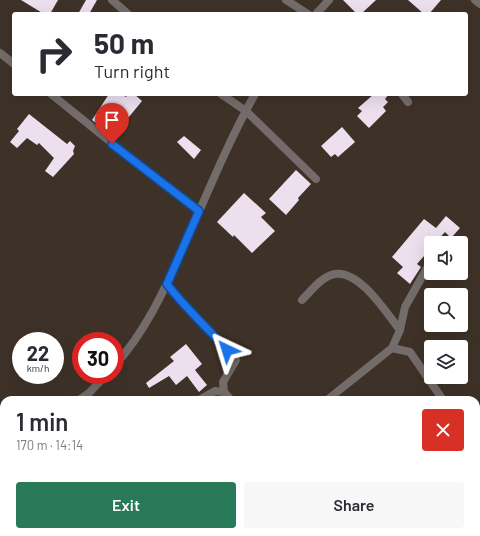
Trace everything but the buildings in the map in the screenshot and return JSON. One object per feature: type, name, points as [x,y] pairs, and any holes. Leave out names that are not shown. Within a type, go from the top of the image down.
[{"type":"street","points":[[112,0],[126,12]]},
{"type":"street","points":[[286,0],[305,12]]},
{"type":"street","points":[[318,12],[329,0]]},
{"type":"street","points":[[475,0],[480,4]]},
{"type":"street","points":[[0,53],[12,62]]},
{"type":"street","points":[[53,96],[136,164],[199,211]]},
{"type":"street","points":[[225,96],[246,111],[316,179]]},
{"type":"street","points":[[124,355],[131,347],[167,284],[199,211],[254,96]]},
{"type":"street","points":[[404,96],[408,102]]},
{"type":"street","points":[[332,396],[392,348],[400,330],[405,307],[424,273]]},
{"type":"street","points":[[302,300],[324,279],[336,274],[351,277],[367,288],[400,330]]},
{"type":"street","points":[[167,284],[180,301],[210,330],[236,360],[223,382],[224,392],[228,396]]},
{"type":"street","points":[[392,348],[410,352],[440,396]]},
{"type":"street","points":[[85,396],[98,384]]},
{"type":"street","points":[[207,396],[215,391],[224,392]]},
{"type":"route","points":[[112,144],[199,211],[167,284],[180,301],[210,330],[227,350]]}]
